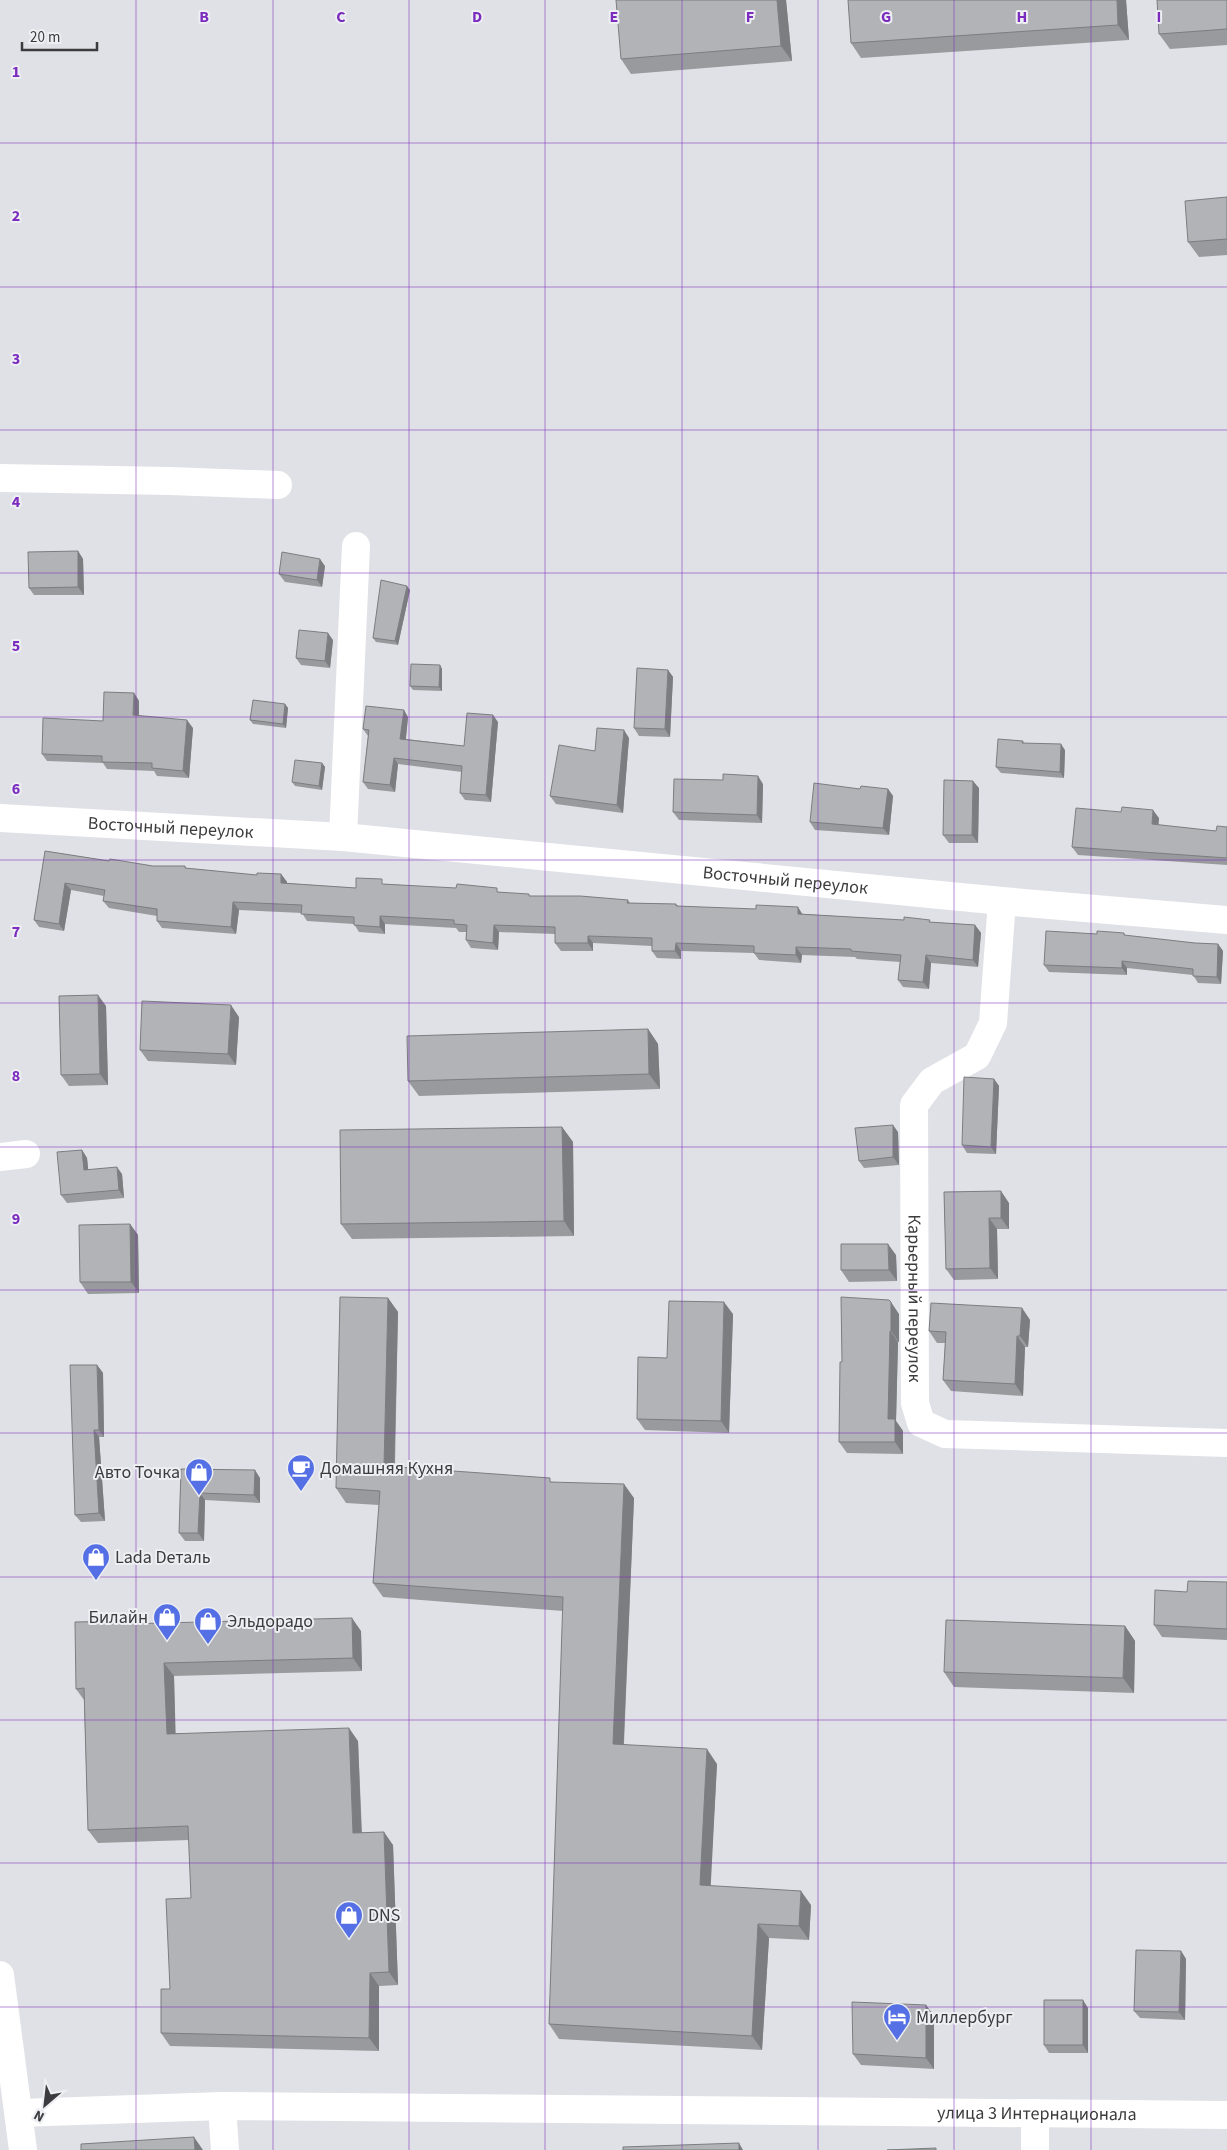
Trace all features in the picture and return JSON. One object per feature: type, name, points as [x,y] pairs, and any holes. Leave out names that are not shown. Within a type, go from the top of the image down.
[{"type":"street","points":[[0,478],[170,480],[278,485]]},
{"type":"street","points":[[343,837],[356,546]]},
{"type":"street","name":"Восточный переулок","points":[[0,818],[343,837],[1002,901],[1227,920]]},
{"type":"street","name":"Карьерный переулок","points":[[1002,901],[993,1023],[977,1056],[932,1081],[914,1105],[915,1403],[921,1423],[945,1434],[1227,1443]]},
{"type":"street","points":[[0,1975],[23,2150]]},
{"type":"street","points":[[222,2106],[225,2150]]},
{"type":"street","name":"улица 3 Интернационала","points":[[19,2113],[222,2106],[1227,2115]]},
{"type":"street","points":[[1035,2113],[1035,2150]]},
{"type":"building","points":[[616,0],[777,0],[781,46],[621,59]]},
{"type":"building","points":[[848,0],[1117,0],[1118,25],[851,43]]},
{"type":"building","points":[[1157,0],[1227,0],[1227,29],[1159,34]]},
{"type":"building","points":[[1227,197],[1227,239],[1188,242],[1185,201]]},
{"type":"building","points":[[78,551],[78,587],[29,588],[28,552]]},
{"type":"building","points":[[282,552],[320,559],[317,580],[279,574]]},
{"type":"building","points":[[381,580],[407,586],[395,641],[373,638]]},
{"type":"building","points":[[299,630],[328,633],[325,661],[296,658]]},
{"type":"building","points":[[411,664],[440,665],[439,687],[410,686]]},
{"type":"building","points":[[637,668],[668,670],[665,729],[634,728]]},
{"type":"building","points":[[104,692],[134,693],[133,715],[187,720],[183,771],[152,768],[152,763],[102,762],[102,756],[42,754],[43,718],[103,721]]},
{"type":"building","points":[[253,700],[285,704],[283,724],[250,720]]},
{"type":"building","points":[[366,706],[404,710],[400,739],[464,746],[467,713],[493,715],[486,795],[460,793],[462,766],[394,758],[390,785],[363,782],[369,730],[363,729]]},
{"type":"building","points":[[597,728],[624,730],[617,805],[550,796],[559,745],[595,751]]},
{"type":"building","points":[[998,739],[1023,741],[1022,743],[1061,744],[1060,772],[996,767]]},
{"type":"building","points":[[295,760],[322,763],[319,786],[292,782]]},
{"type":"building","points":[[723,774],[758,776],[757,815],[673,812],[674,779],[723,780]]},
{"type":"building","points":[[944,780],[973,781],[972,835],[943,835]]},
{"type":"building","points":[[814,783],[860,789],[861,786],[888,789],[883,828],[810,822]]},
{"type":"building","points":[[1122,807],[1153,810],[1152,824],[1216,831],[1217,826],[1227,827],[1227,858],[1072,847],[1076,808],[1121,812]]},
{"type":"building","points":[[45,851],[153,866],[185,866],[185,868],[257,875],[257,873],[281,874],[281,883],[356,888],[356,878],[382,879],[382,884],[456,888],[457,884],[497,888],[497,892],[529,894],[529,896],[580,896],[628,900],[627,903],[676,904],[676,906],[756,909],[756,905],[798,907],[798,914],[904,920],[904,917],[930,920],[929,922],[975,925],[973,960],[926,955],[923,982],[898,980],[901,955],[851,951],[851,949],[796,947],[796,955],[754,953],[754,946],[676,943],[675,951],[652,951],[652,938],[588,936],[588,943],[555,943],[555,927],[494,925],[493,943],[466,940],[467,925],[454,924],[454,920],[380,916],[380,927],[354,925],[354,917],[301,914],[302,905],[233,902],[231,927],[157,921],[157,909],[103,901],[105,890],[65,883],[59,924],[34,920]]},
{"type":"building","points":[[1046,931],[1097,934],[1097,931],[1124,933],[1124,935],[1218,944],[1217,977],[1193,976],[1193,969],[1122,961],[1122,968],[1044,965]]},
{"type":"building","points":[[98,995],[100,1074],[61,1075],[59,996]]},
{"type":"building","points":[[142,1001],[231,1005],[228,1054],[140,1050]]},
{"type":"building","points":[[648,1029],[649,1074],[408,1081],[407,1036]]},
{"type":"building","points":[[964,1077],[994,1079],[991,1147],[962,1145]]},
{"type":"building","points":[[893,1125],[893,1157],[859,1161],[855,1128]]},
{"type":"building","points":[[562,1127],[564,1221],[341,1224],[340,1130]]},
{"type":"building","points":[[82,1150],[84,1170],[117,1167],[119,1190],[61,1195],[57,1152]]},
{"type":"building","points":[[1001,1191],[1001,1218],[989,1218],[990,1268],[946,1269],[944,1192]]},
{"type":"building","points":[[130,1224],[131,1282],[80,1282],[79,1225]]},
{"type":"building","points":[[841,1244],[888,1244],[889,1270],[841,1270]]},
{"type":"building","points":[[340,1297],[388,1298],[384,1466],[550,1478],[550,1482],[624,1484],[613,1744],[707,1749],[700,1885],[801,1891],[799,1926],[758,1924],[752,2036],[549,2024],[563,1597],[373,1583],[380,1491],[336,1488]]},
{"type":"building","points":[[841,1297],[889,1300],[891,1302],[888,1419],[895,1419],[895,1442],[839,1442],[840,1362],[842,1362]]},
{"type":"building","points":[[669,1301],[724,1302],[721,1421],[637,1419],[638,1357],[667,1358]]},
{"type":"building","points":[[931,1303],[1022,1308],[1020,1336],[1017,1336],[1015,1384],[943,1380],[946,1332],[929,1331]]},
{"type":"building","points":[[70,1365],[97,1365],[99,1430],[94,1430],[99,1513],[75,1515]]},
{"type":"building","points":[[181,1469],[255,1470],[254,1495],[200,1493],[198,1533],[179,1533]]},
{"type":"building","points":[[1188,1581],[1227,1582],[1227,1629],[1154,1625],[1155,1590],[1187,1592]]},
{"type":"building","points":[[352,1618],[353,1658],[164,1663],[167,1734],[349,1728],[353,1833],[384,1832],[389,1972],[370,1973],[369,2038],[161,2033],[161,1989],[170,1989],[166,1899],[191,1898],[188,1826],[88,1830],[84,1688],[76,1689],[75,1622],[124,1621],[124,1624]]},
{"type":"building","points":[[946,1620],[1125,1626],[1123,1678],[944,1672]]},
{"type":"building","points":[[1136,1950],[1181,1951],[1179,2012],[1134,2011]]},
{"type":"building","points":[[1044,2000],[1083,2000],[1083,2045],[1044,2045]]},
{"type":"building","name":"Миллербург","points":[[852,2002],[926,2005],[926,2058],[853,2054]]},
{"type":"building","points":[[194,2137],[195,2150],[81,2150],[81,2144]]},
{"type":"building","points":[[739,2143],[739,2150],[623,2150],[623,2147]]},
{"type":"building","points":[[936,2148],[936,2150],[887,2150]]},
{"type":"place","name":"Домашняя Кухня","points":[[301,1492]]},
{"type":"place","name":"Авто Точка","points":[[199,1496]]},
{"type":"place","name":"Lada Dеталь","points":[[96,1581]]},
{"type":"place","name":"Билайн","points":[[167,1641]]},
{"type":"place","name":"Эльдорадо","points":[[208,1645]]},
{"type":"place","name":"DNS","points":[[349,1939]]},
{"type":"place","name":"Миллербург","points":[[897,2041]]}]
